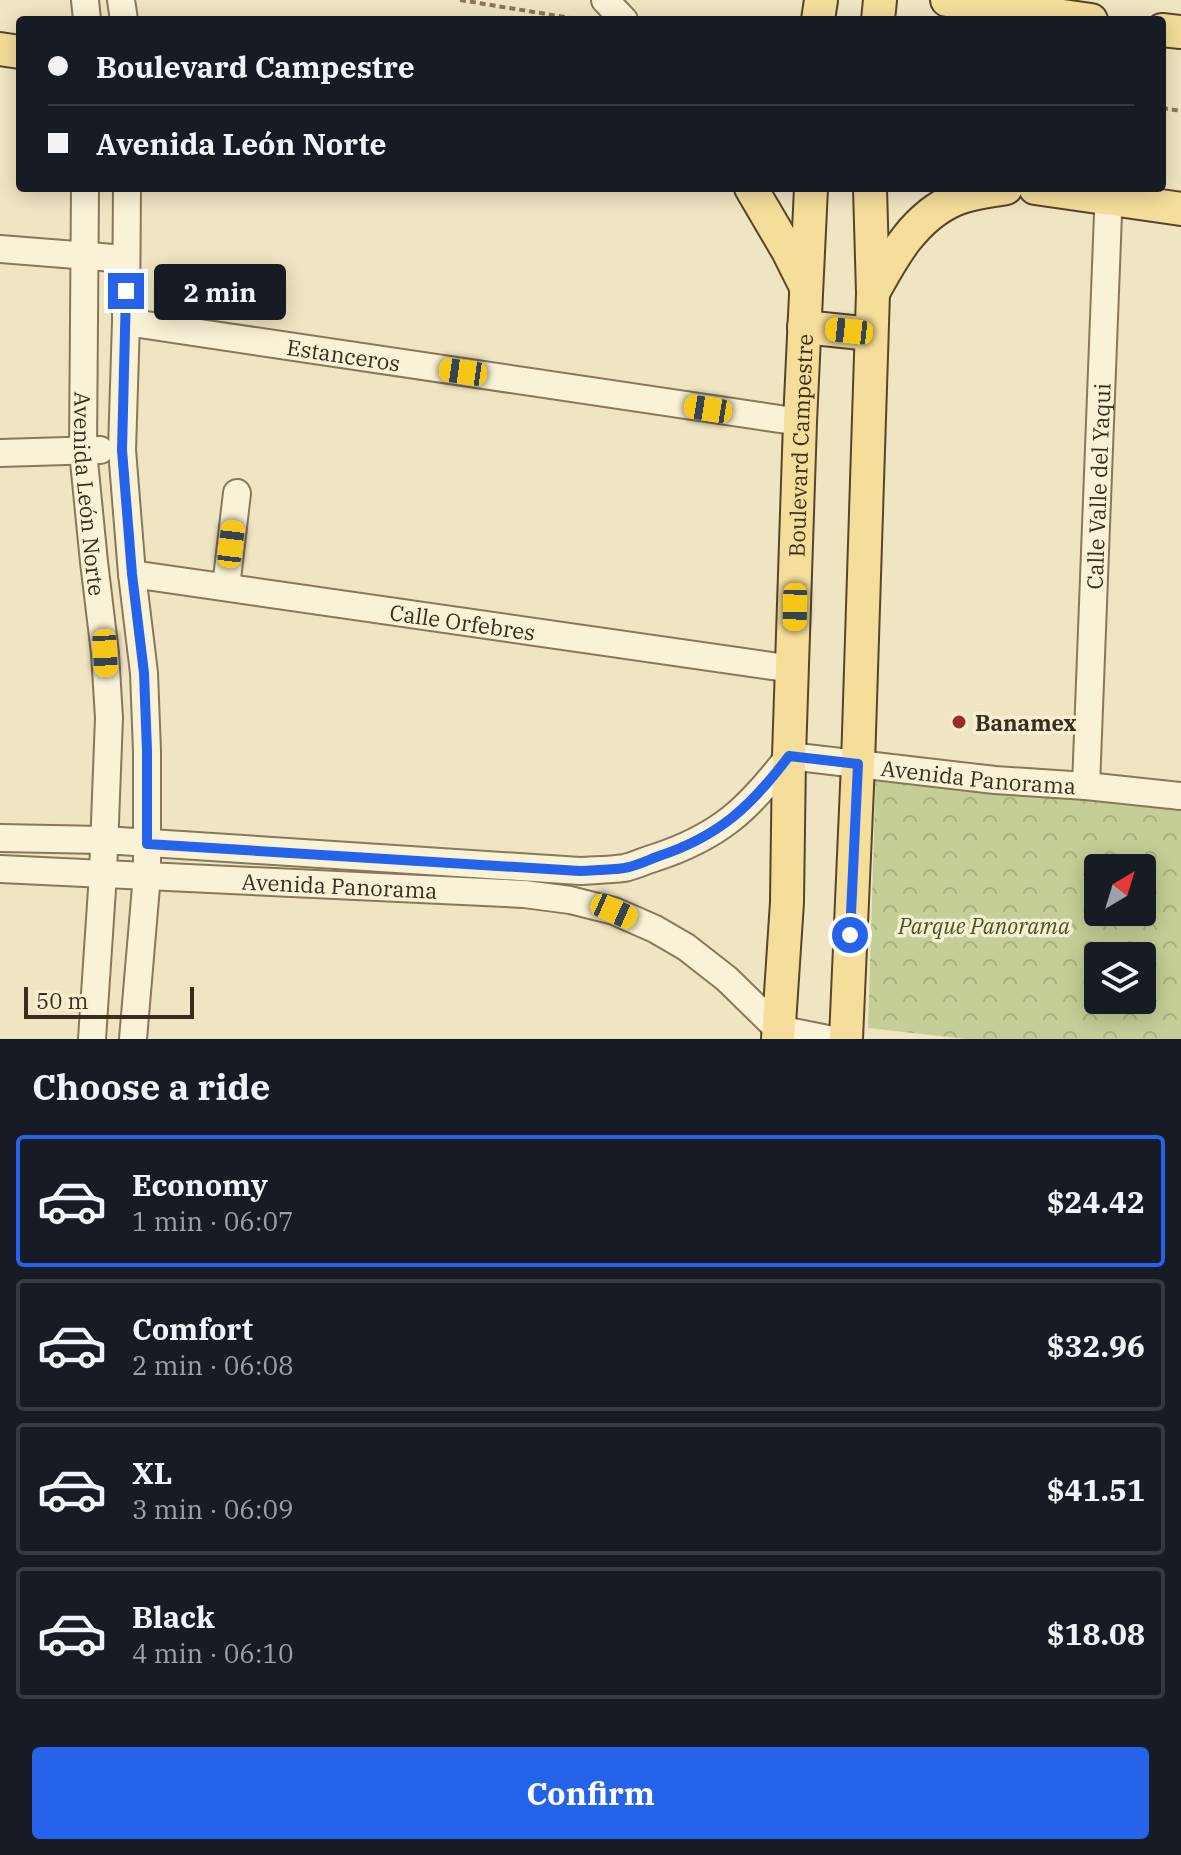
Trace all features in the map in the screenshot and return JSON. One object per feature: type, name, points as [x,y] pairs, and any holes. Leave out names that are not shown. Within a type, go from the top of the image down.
[{"type":"main road","points":[[947,0],[1062,16]]},
{"type":"main road","points":[[753,192],[806,289]]},
{"type":"main road","name":"Boulevard Campestre","points":[[778,1034],[787,902],[800,422],[811,192]]},
{"type":"main road","points":[[846,1039],[873,293],[870,192]]},
{"type":"main road","points":[[873,293],[908,234],[935,211],[957,198],[986,192]]},
{"type":"main road","points":[[1084,192],[1181,209]]},
{"type":"main road","points":[[804,327],[871,334]]},
{"type":"street","points":[[605,0],[620,16]]},
{"type":"street","name":"Avenida León Norte","points":[[85,192],[83,451],[109,718],[92,1039]]},
{"type":"street","name":"Avenida León Norte","points":[[127,192],[122,450],[144,673],[147,751],[147,875],[133,1039]]},
{"type":"street","name":"Calle Valle del Yaqui","points":[[1086,786],[1109,194]]},
{"type":"street","points":[[0,249],[126,259]]},
{"type":"street","name":"Estanceros","points":[[126,322],[800,422]]},
{"type":"street","points":[[0,453],[122,450]]},
{"type":"street","points":[[226,587],[237,493]]},
{"type":"street","name":"Calle Orfebres","points":[[132,574],[793,669]]},
{"type":"street","name":"Avenida Panorama","points":[[0,838],[104,840],[580,871],[626,867],[679,850],[723,826],[750,804],[789,756],[995,780],[1181,796]]},
{"type":"street","name":"Avenida Panorama","points":[[0,869],[524,894],[570,900],[614,911],[686,947],[727,979],[778,1034]]},
{"type":"street","points":[[778,1034],[828,1039]]},
{"type":"path","points":[[460,0],[558,16]]},
{"type":"green space","name":"Parque Panorama","points":[[876,769],[1181,801],[1181,1039],[966,1039],[868,1028]]},
{"type":"place","name":"Banamex","points":[[959,722]]},
{"type":"route","points":[[126,291],[122,450],[144,673],[147,844],[580,871],[626,867],[679,850],[723,826],[750,804],[789,756],[858,764],[850,935]]}]
